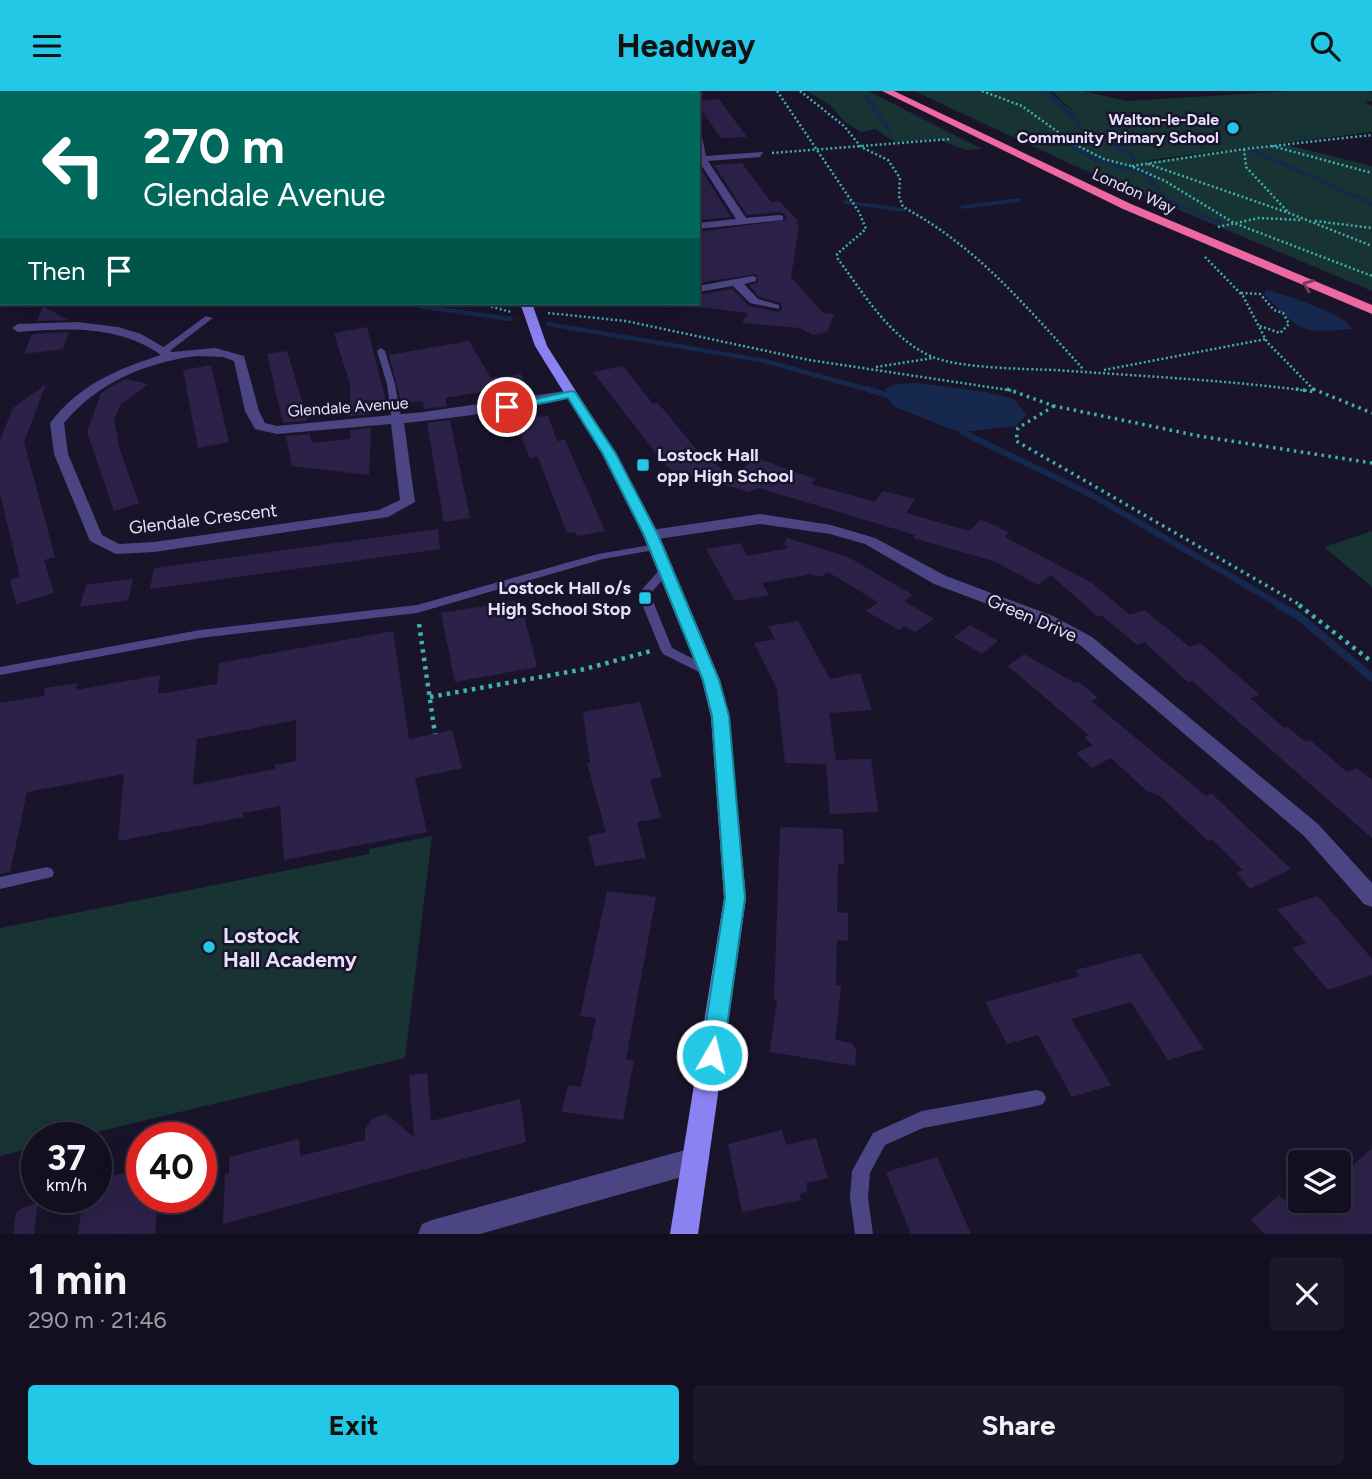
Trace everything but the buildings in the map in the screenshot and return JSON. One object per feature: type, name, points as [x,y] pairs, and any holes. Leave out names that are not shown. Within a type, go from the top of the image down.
[{"type":"highway","name":"London Way","points":[[887,91],[1024,160],[1298,281],[1372,310]]},
{"type":"highway","name":"London Way","points":[[907,91],[1054,163],[1207,230],[1372,297]]},
{"type":"street","points":[[700,148],[710,174],[743,222]]},
{"type":"street","points":[[702,159],[760,154]]},
{"type":"street","points":[[700,175],[710,174]]},
{"type":"street","points":[[700,226],[779,218]]},
{"type":"street","points":[[700,289],[752,279]]},
{"type":"street","points":[[736,282],[754,300],[775,307]]},
{"type":"street","points":[[527,307],[541,346],[609,454],[654,541],[707,671],[720,716],[735,898],[684,1234]]},
{"type":"street","points":[[18,328],[58,325],[92,327],[154,342],[167,353]]},
{"type":"street","name":"Glendale Avenue","points":[[167,353],[214,351],[240,359],[252,411],[260,426],[277,430],[397,422],[486,411],[571,394]]},
{"type":"street","name":"Glendale Crescent","points":[[167,353],[109,377],[75,400],[57,423],[61,454],[94,538],[116,549],[154,547],[383,514],[408,502],[397,422]]},
{"type":"street","name":"Green Drive","points":[[654,541],[760,519],[831,530],[870,541],[940,580],[1047,620],[1086,641],[1311,830],[1372,898]]},
{"type":"street","points":[[432,1234],[696,1160]]},
{"type":"lane","points":[[167,353],[209,318]]},
{"type":"lane","points":[[380,351],[391,384],[397,422]]},
{"type":"lane","points":[[0,670],[200,634],[417,609],[654,541]]},
{"type":"lane","points":[[665,570],[644,594],[666,647],[681,660],[707,671]]},
{"type":"lane","points":[[0,883],[47,873]]},
{"type":"lane","points":[[864,1234],[859,1198],[861,1171],[879,1139],[922,1120],[1037,1098]]},
{"type":"path","points":[[777,91],[866,229],[837,254],[838,259],[883,318],[913,345],[934,358]]},
{"type":"path","points":[[800,91],[844,126],[861,147],[888,160],[901,178],[899,196],[903,207],[944,228],[971,250],[1084,370]]},
{"type":"path","points":[[982,91],[1030,110],[1060,136],[1104,159],[1131,166],[1165,181],[1234,223],[1372,276]]},
{"type":"path","points":[[1015,135],[1060,136]]},
{"type":"path","points":[[1131,166],[1271,145],[1372,135]]},
{"type":"path","points":[[760,154],[956,138]]},
{"type":"path","points":[[1271,145],[1289,153],[1372,173]]},
{"type":"path","points":[[1244,149],[1243,159],[1247,167],[1289,213]]},
{"type":"path","points":[[1144,164],[1289,213],[1372,246]]},
{"type":"path","points":[[1217,227],[1258,218],[1307,220],[1372,228]]},
{"type":"path","points":[[1198,251],[1240,293],[1266,339],[1316,392]]},
{"type":"path","points":[[1240,293],[1260,294],[1274,310],[1283,313],[1289,324],[1280,333],[1259,325]]},
{"type":"path","points":[[483,305],[499,311],[527,307],[626,321],[809,360],[1012,390],[1055,406],[1199,436],[1372,463]]},
{"type":"path","points":[[1100,371],[1266,339]]},
{"type":"path","points":[[869,368],[934,358],[1000,367],[1100,371],[1239,382],[1316,392],[1372,413]]},
{"type":"path","points":[[1055,406],[1018,428],[1016,441],[1314,613],[1372,662]]},
{"type":"path","points":[[417,609],[435,734]]},
{"type":"path","points":[[430,697],[585,669],[666,647]]},
{"type":"green space","points":[[807,91],[868,91],[982,149],[965,150],[937,139],[895,142],[875,129],[861,132],[845,122],[830,105]]},
{"type":"green space","points":[[914,91],[1049,91],[1081,119],[1052,91],[1083,91],[1126,101],[1293,91],[1372,93],[1372,101],[1364,102],[1372,106],[1372,132],[1146,162],[1283,144],[1372,166],[1372,291],[1075,166]]},
{"type":"green space","points":[[1372,531],[1372,587],[1324,547]]},
{"type":"green space","points":[[432,836],[405,1058],[138,1122],[126,1122],[126,1125],[112,1128],[112,1122],[21,1122],[21,1151],[0,1156],[0,928],[369,854],[370,849]]},
{"type":"water","points":[[1266,289],[1326,311],[1352,329],[1320,331],[1302,328],[1264,295]]},
{"type":"water","points":[[917,383],[987,392],[1014,399],[1026,415],[1016,426],[962,432],[951,429],[895,407],[888,399],[886,388],[897,384]]},
{"type":"waterway","points":[[1046,91],[1077,121],[1080,128]]},
{"type":"waterway","points":[[866,96],[890,131]]},
{"type":"waterway","points":[[1064,141],[1094,159],[1144,173],[1168,200],[1219,223],[1215,221]]},
{"type":"waterway","points":[[1114,145],[1133,156],[1133,161]]},
{"type":"waterway","points":[[1252,150],[1372,204]]},
{"type":"waterway","points":[[962,207],[1019,200]]},
{"type":"waterway","points":[[845,202],[903,210]]},
{"type":"waterway","points":[[423,307],[511,319]]},
{"type":"waterway","points":[[548,324],[765,361],[873,391]]},
{"type":"waterway","points":[[867,389],[887,395]]},
{"type":"waterway","points":[[962,432],[1090,494],[1282,606]]},
{"type":"waterway","points":[[1279,605],[1300,617],[1372,678]]},
{"type":"place","name":"Walton-le-Dale Community Primary School","points":[[1233,128]]},
{"type":"place","name":"Lostock Hall opp High School","points":[[643,465]]},
{"type":"place","name":"Lostock Hall o/s High School Stop","points":[[645,598]]},
{"type":"place","name":"Lostock Hall Academy","points":[[209,947]]},
{"type":"route","points":[[507,407],[571,394],[609,454],[651,535],[711,680],[720,716],[735,898],[712,1055]]}]
